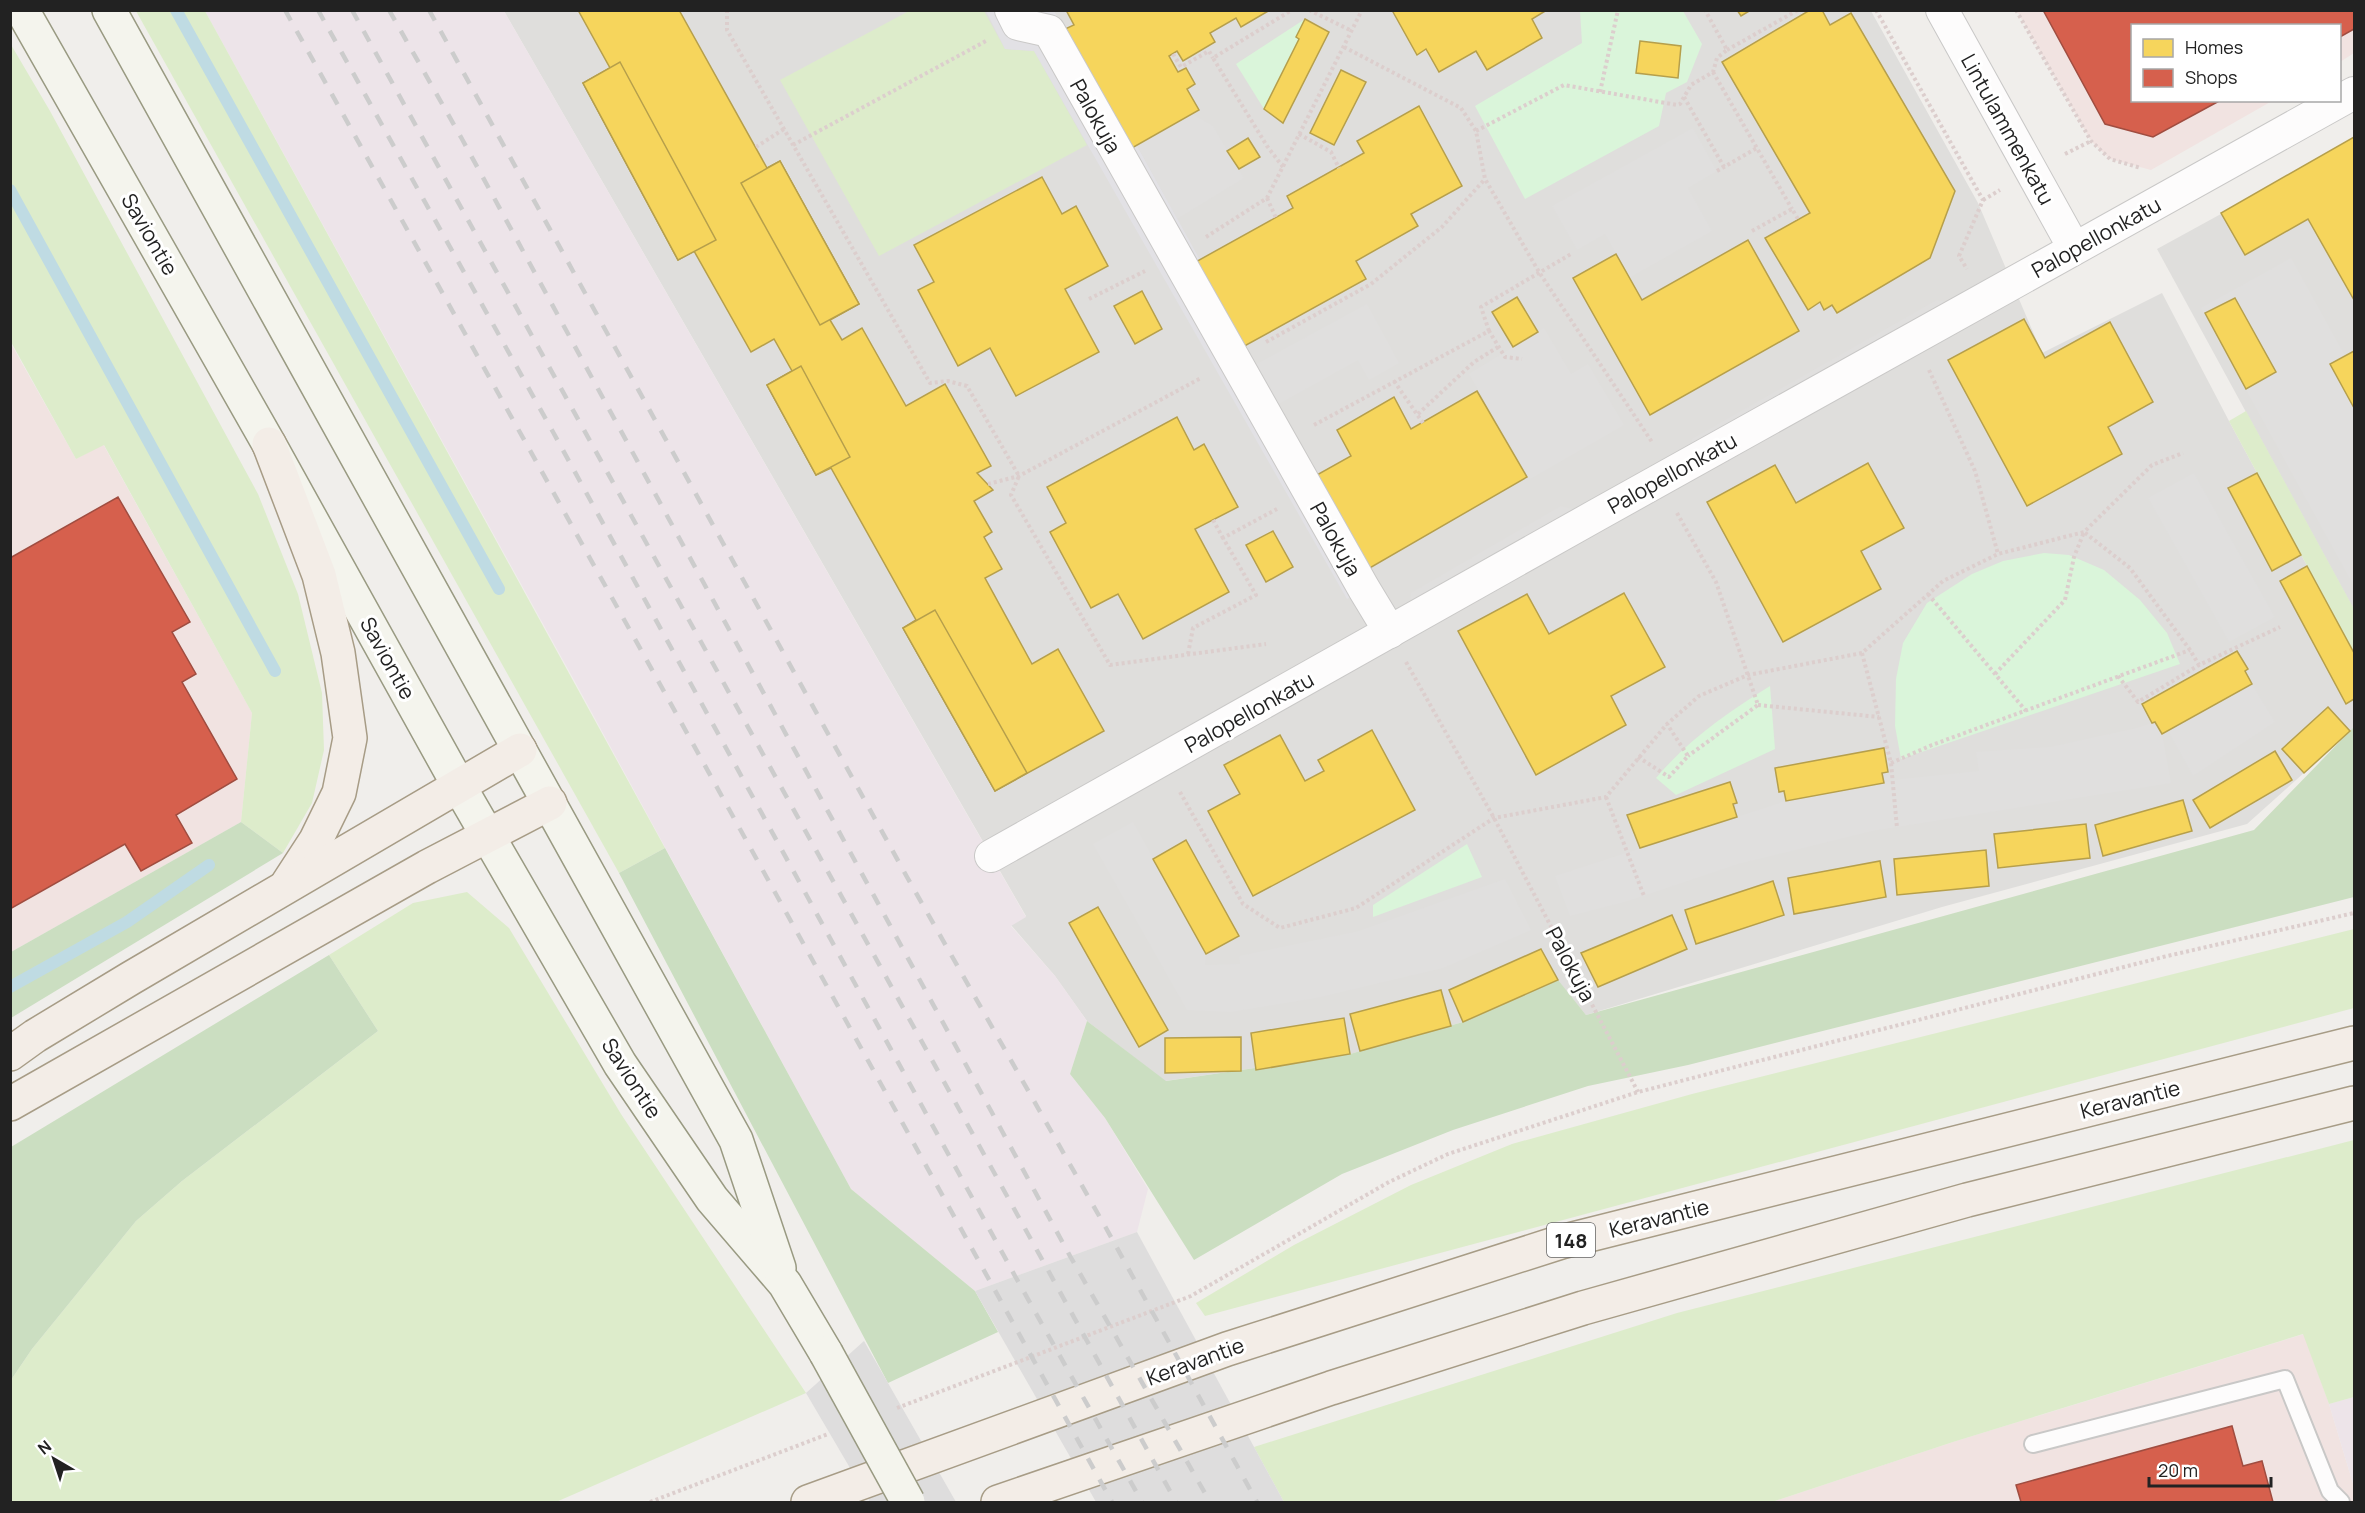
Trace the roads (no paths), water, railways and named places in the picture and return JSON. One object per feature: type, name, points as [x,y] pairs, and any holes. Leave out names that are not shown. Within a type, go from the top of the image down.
[{"type":"main road","name":"Saviontie","points":[[22,10],[270,444],[459,786],[620,1064],[712,1199],[785,1284],[908,1503]]},
{"type":"main road","name":"Saviontie","points":[[109,10],[736,1140],[785,1284]]},
{"type":"main road","points":[[270,444],[319,575],[338,653],[350,738],[339,793],[316,840],[286,887]]},
{"type":"main road","points":[[10,1054],[35,1036],[131,978],[520,750]]},
{"type":"main road","points":[[10,1104],[427,867],[550,803]]},
{"type":"main road","name":"Keravantie","points":[[808,1503],[1227,1349],[1561,1242],[2355,1043]]},
{"type":"main road","points":[[998,1503],[1331,1388],[1583,1308],[1967,1200],[2355,1103]]},
{"type":"street","name":"Lintulammenkatu","points":[[1942,10],[2074,248]]},
{"type":"street","name":"Palokuja","points":[[1014,17],[1049,31],[1390,632]]},
{"type":"street","name":"Palopellonkatu","points":[[2341,101],[2355,93]]},
{"type":"street","name":"Palopellonkatu","points":[[991,856],[2074,248],[2339,102]]},
{"type":"lane","points":[[2033,1444],[2285,1379],[2330,1491],[2341,1503]]},
{"type":"waterway","points":[[176,10],[499,589]]},
{"type":"waterway","points":[[10,190],[275,671]]},
{"type":"waterway","points":[[10,987],[127,922],[209,865]]},
{"type":"railway","points":[[285,10],[1112,1502]]},
{"type":"railway","points":[[318,10],[553,432],[1015,1276],[1142,1502]]},
{"type":"railway","points":[[352,10],[1176,1502]]},
{"type":"railway","points":[[389,10],[462,139],[1070,1256],[1210,1502]]},
{"type":"railway","points":[[429,10],[907,877],[1106,1228],[1257,1502]]}]
